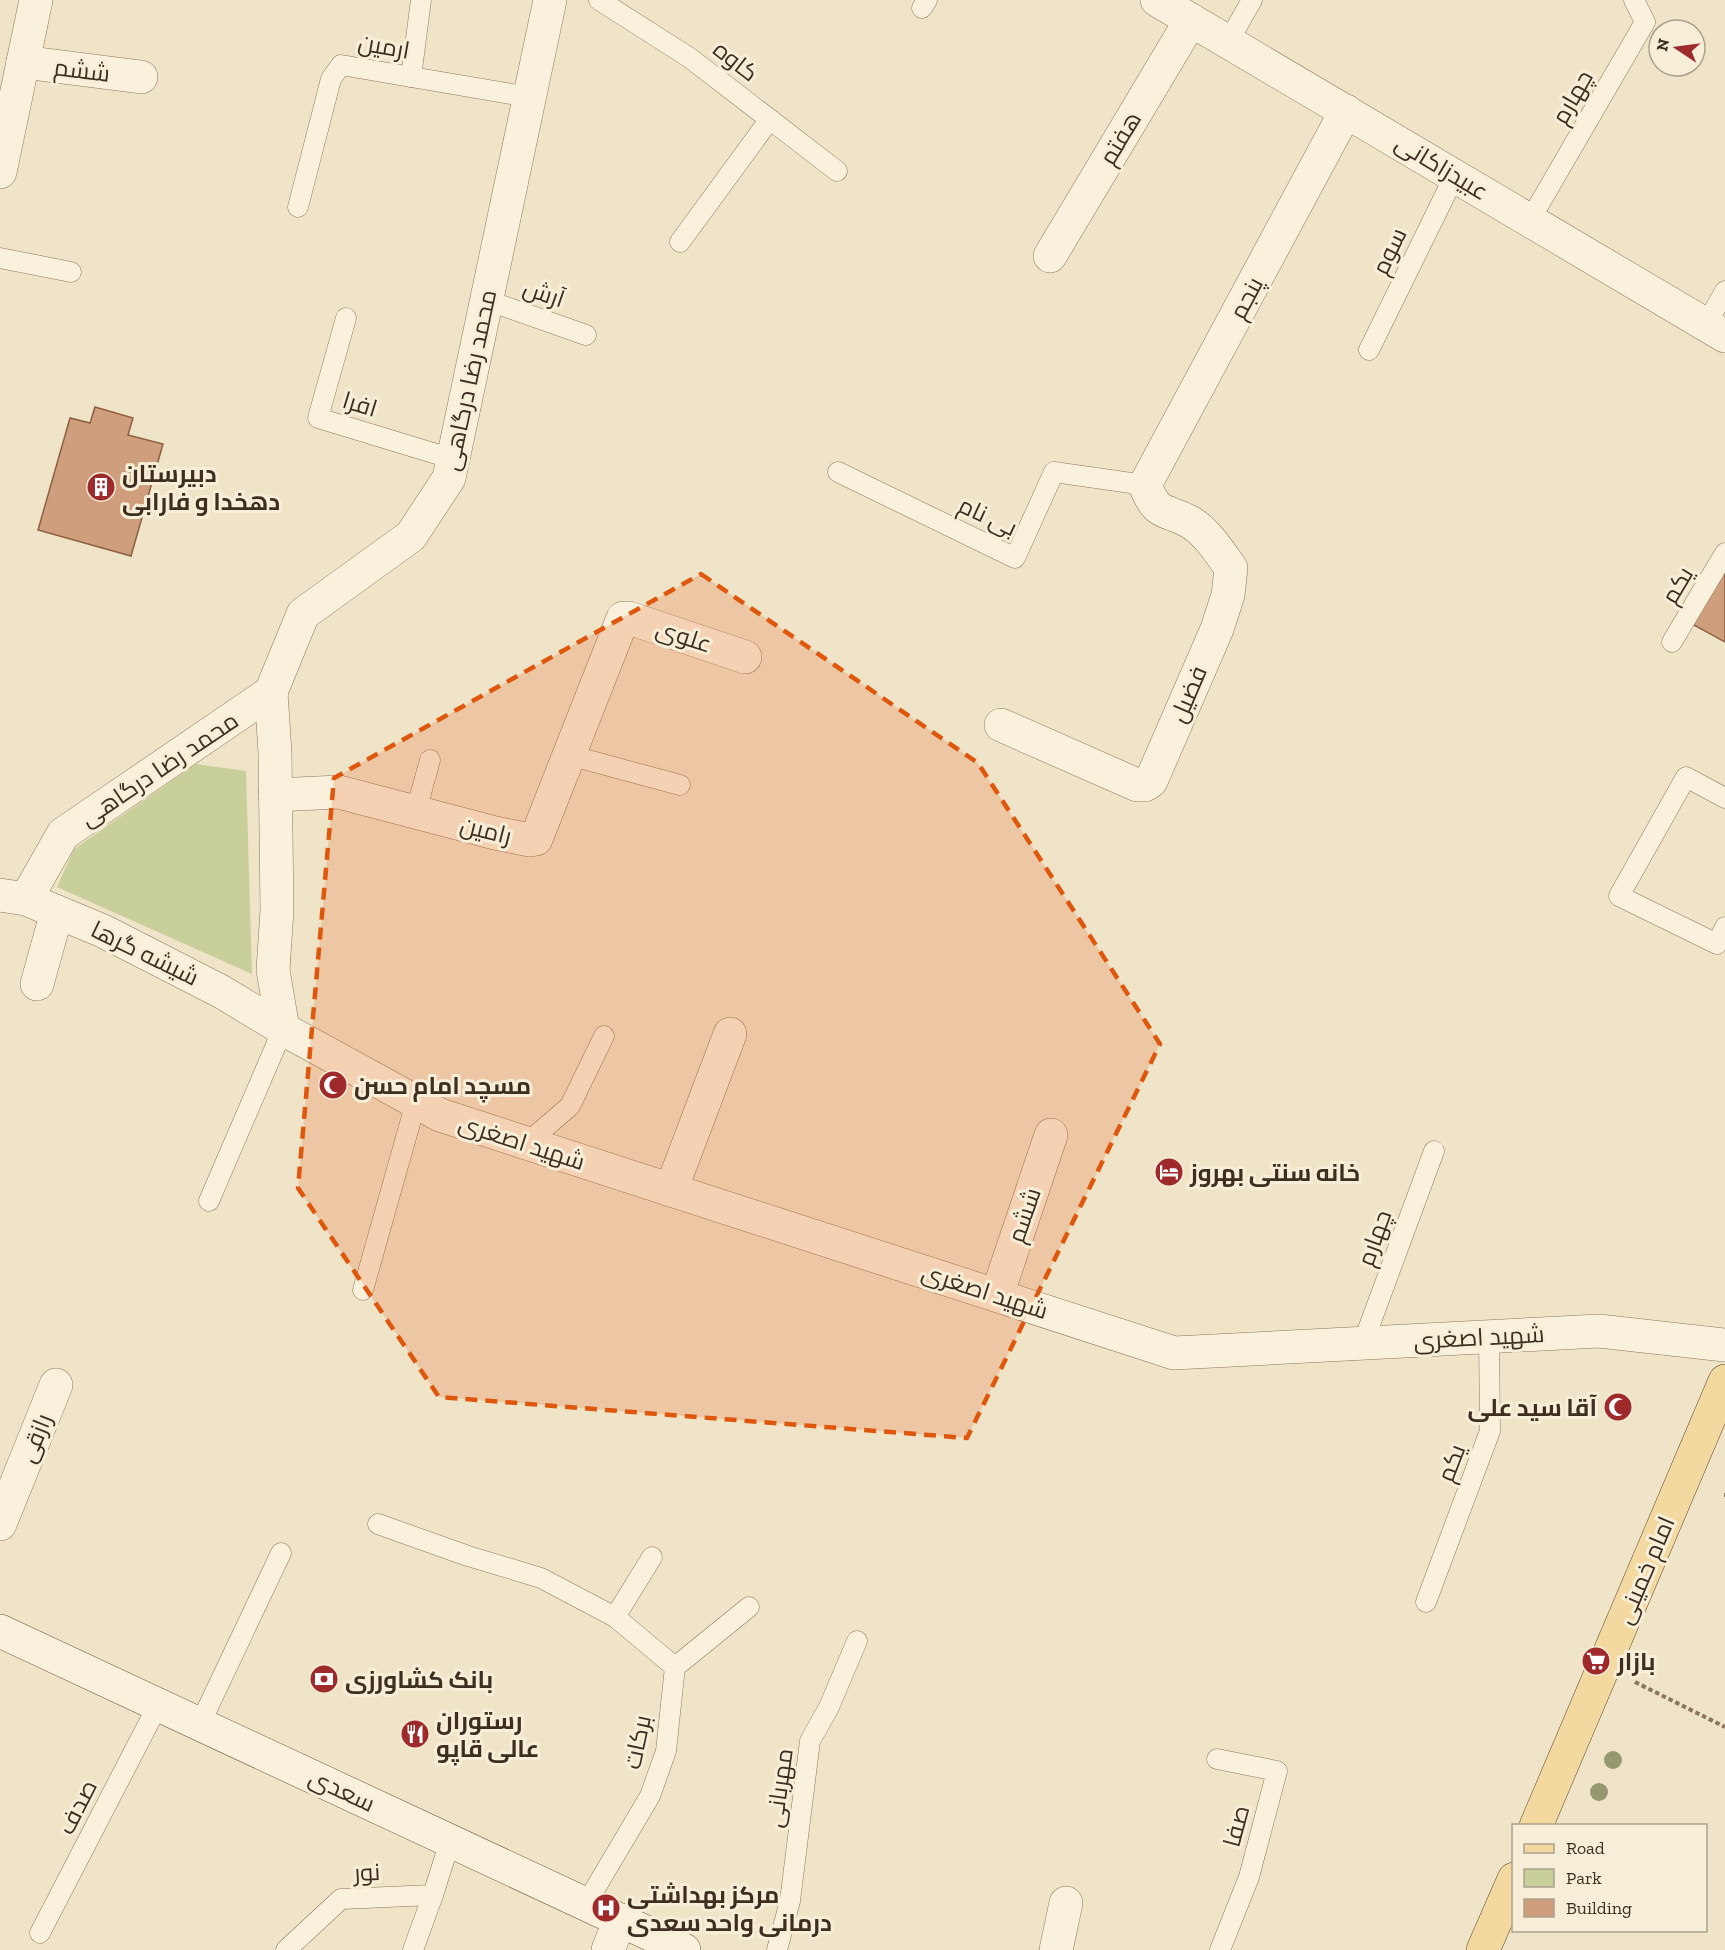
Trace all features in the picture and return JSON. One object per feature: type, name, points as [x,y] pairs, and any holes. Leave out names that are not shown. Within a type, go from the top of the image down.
[{"type":"main road","name":"امام خمینی","points":[[1537,1824],[1725,1381]]},
{"type":"main road","name":"امام خمینی","points":[[1560,1824],[1725,1435]]},
{"type":"main road","points":[[1483,1950],[1512,1884]]},
{"type":"main road","points":[[1506,1950],[1513,1932]]},
{"type":"street","points":[[0,172],[36,0]]},
{"type":"street","name":"محمد رضا درگاهی","points":[[13,897],[63,834],[271,692],[303,614],[411,536],[449,478],[550,0]]},
{"type":"street","name":"عبیدزاکانی","points":[[1157,0],[1716,331]]},
{"type":"street","name":"هفتم","points":[[1050,256],[1191,20]]},
{"type":"street","name":"ششم","points":[[23,62],[141,77]]},
{"type":"street","name":"پنجم","points":[[1145,485],[1346,111]]},
{"type":"street","name":"فضیل","points":[[1001,725],[1137,785],[1145,785],[1150,781],[1217,629],[1228,596],[1231,568],[1210,540],[1191,522],[1166,514],[1152,502],[1145,485]]},
{"type":"street","name":"علوی","points":[[623,618],[629,618],[745,657]]},
{"type":"street","name":"رامین","points":[[275,795],[339,792],[495,833],[530,840],[536,839],[623,618]]},
{"type":"street","points":[[271,692],[275,753],[276,910],[273,970],[283,1029]]},
{"type":"street","name":"شیشه گرها","points":[[13,897],[57,912],[154,955],[283,1029]]},
{"type":"street","points":[[37,984],[57,912]]},
{"type":"street","name":"شهید اصغری","points":[[283,1029],[440,1115],[1174,1353],[1599,1331],[1725,1345]]},
{"type":"street","points":[[671,1190],[730,1034]]},
{"type":"street","name":"ششم","points":[[997,1295],[1051,1135]]},
{"type":"street","name":"رازقی","points":[[0,1524],[56,1385]]},
{"type":"street","name":"سعدی","points":[[6,1638],[200,1724],[684,1950]]},
{"type":"street","points":[[1056,1950],[1066,1903]]},
{"type":"street","points":[[608,1950],[620,1920]]},
{"type":"lane","points":[[411,77],[421,0]]},
{"type":"lane","name":"کاوه","points":[[599,0],[690,58],[837,171]]},
{"type":"lane","points":[[1228,42],[1252,0]]},
{"type":"lane","name":"چهارم","points":[[1530,220],[1645,22],[1634,0]]},
{"type":"lane","name":"ارمین","points":[[298,207],[331,79],[340,64],[529,97]]},
{"type":"lane","points":[[680,242],[770,119]]},
{"type":"lane","name":"سوم","points":[[1369,350],[1455,175]]},
{"type":"lane","points":[[0,258],[71,272]]},
{"type":"lane","points":[[1716,331],[1725,291]]},
{"type":"lane","name":"آرش","points":[[486,300],[586,335]]},
{"type":"lane","name":"افرا","points":[[346,318],[318,418],[453,459]]},
{"type":"lane","name":"بی نام","points":[[838,472],[1015,558],[1054,472],[1145,485]]},
{"type":"lane","name":"یکم","points":[[1672,642],[1725,554]]},
{"type":"lane","points":[[569,756],[680,785]]},
{"type":"lane","points":[[416,811],[430,760]]},
{"type":"lane","points":[[1725,798],[1686,777],[1619,896],[1717,944],[1725,927]]},
{"type":"lane","points":[[209,1201],[283,1029]]},
{"type":"lane","points":[[527,1143],[570,1106],[604,1036]]},
{"type":"lane","points":[[363,1290],[417,1102]]},
{"type":"lane","name":"چهارم","points":[[1363,1343],[1434,1151]]},
{"type":"lane","name":"یکم","points":[[1426,1602],[1490,1431],[1489,1336]]},
{"type":"lane","points":[[378,1524],[468,1556],[541,1578],[615,1617],[675,1667],[749,1607]]},
{"type":"lane","points":[[200,1724],[281,1554]]},
{"type":"lane","points":[[615,1617],[652,1557]]},
{"type":"lane","name":"مهربانی","points":[[777,1950],[790,1901],[810,1741],[829,1707],[857,1641]]},
{"type":"lane","name":"برکات","points":[[586,1904],[650,1796],[666,1751],[675,1667]]},
{"type":"lane","name":"صدف","points":[[40,1933],[158,1705]]},
{"type":"lane","name":"صفا","points":[[1217,1759],[1277,1771],[1249,1876],[1220,1950]]},
{"type":"lane","points":[[413,1950],[434,1895],[450,1841]]},
{"type":"lane","name":"نور","points":[[286,1950],[341,1899],[434,1895]]},
{"type":"path","points":[[1641,1686],[1725,1727]]},
{"type":"highlighted area","points":[[701,574],[978,763],[1160,1044],[967,1438],[439,1397],[298,1188],[334,778]]},
{"type":"green space","points":[[196,764],[246,771],[252,974],[57,887],[74,849]]},
{"type":"building","name":"دبیرستان دهخدا و فارابی","points":[[95,407],[133,418],[128,435],[163,444],[131,556],[38,530],[70,418],[90,423]]},
{"type":"building","points":[[1725,568],[1725,642],[1692,624]]},
{"type":"place","name":"دبیرستان دهخدا و فارابی","points":[[101,487]]},
{"type":"place","name":"مسچد امام حسن","points":[[333,1085]]},
{"type":"place","name":"خانه سنتی بهروز","points":[[1169,1172]]},
{"type":"place","name":"آقا سید علی","points":[[1618,1407]]},
{"type":"place","name":"بازار","points":[[1596,1661]]},
{"type":"place","name":"بانک کشاورزی","points":[[324,1679]]},
{"type":"place","name":"رستوران عالی قاپو","points":[[415,1734]]},
{"type":"place","name":"مرکز بهداشتی درمانی واحد سعدی","points":[[606,1908]]}]
